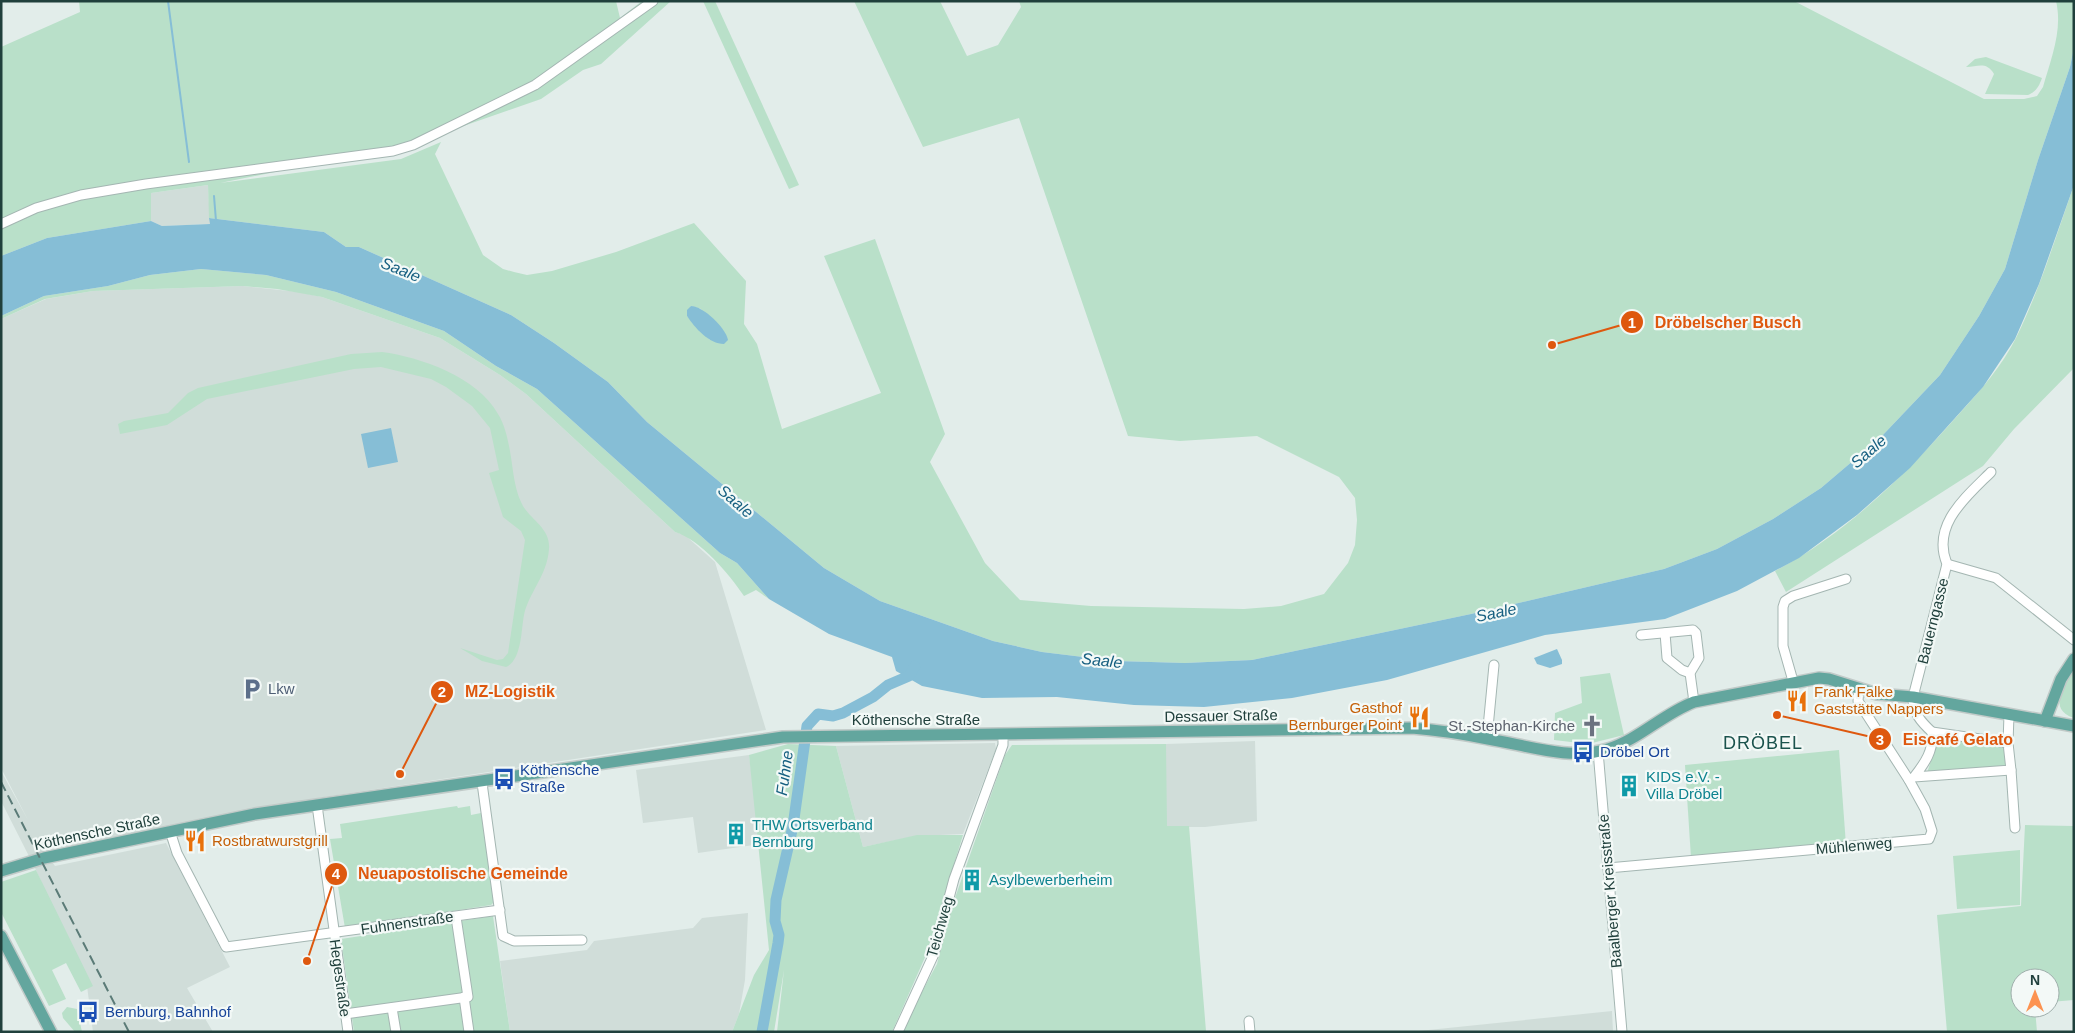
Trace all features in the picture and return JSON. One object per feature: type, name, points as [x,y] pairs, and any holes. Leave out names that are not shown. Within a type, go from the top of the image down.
[{"type":"main road","points":[[2045,721],[2061,680],[2074,659]]},
{"type":"main road","name":"Dessauer Straße","points":[[1003,734],[1412,728],[1487,738],[1555,751],[1598,751],[1623,744],[1675,709],[1694,702],[1793,681],[1829,679],[1877,694],[1913,697],[2074,726]]},
{"type":"main road","name":"Köthensche Straße","points":[[1,871],[44,858],[170,831],[317,805],[793,736],[1003,734]]},
{"type":"main road","points":[[1,936],[51,1032]]},
{"type":"street","points":[[1,224],[36,208],[81,195],[146,184],[394,151],[413,145],[535,84],[653,1]]},
{"type":"street","name":"Bauerngasse","points":[[1913,697],[1947,564],[1943,543],[1955,509],[1991,472]]},
{"type":"street","points":[[1947,564],[1996,578],[2074,640]]},
{"type":"street","points":[[1793,681],[1784,646],[1783,607],[1785,601],[1793,596],[1846,579]]},
{"type":"street","points":[[1641,635],[1693,630],[1698,637],[1699,658],[1690,672],[1694,702]]},
{"type":"street","points":[[1665,633],[1667,658],[1682,670],[1690,672]]},
{"type":"street","points":[[1487,738],[1494,665]]},
{"type":"street","name":"Mühlenweg","points":[[1608,868],[1929,839],[1932,831],[1930,820],[1911,778],[1858,702],[1859,689]]},
{"type":"street","points":[[1913,697],[1920,721],[1932,732],[2008,743]]},
{"type":"street","points":[[2009,714],[2008,743],[2015,828]]},
{"type":"street","points":[[1911,778],[1925,763],[1934,743],[1932,732]]},
{"type":"street","name":"Teichweg","points":[[898,1032],[934,954],[949,894],[1002,745],[1003,734]]},
{"type":"street","name":"Baalberger Kreisstraße","points":[[1598,751],[1622,1032]]},
{"type":"street","points":[[1911,778],[2011,770]]},
{"type":"street","points":[[482,782],[500,910],[501,932],[506,939],[549,942],[582,940]]},
{"type":"street","name":"Hegestraße","points":[[317,805],[348,1032]]},
{"type":"street","name":"Fuhnenstraße","points":[[170,831],[177,853],[226,947],[334,934],[500,910]]},
{"type":"street","points":[[345,1014],[468,997],[456,916]]},
{"type":"street","points":[[464,997],[469,1032]]},
{"type":"street","points":[[392,1008],[396,1032]]},
{"type":"street","points":[[1249,1021],[1250,1032]]},
{"type":"shaded area","points":[[208,185],[210,224],[162,226],[151,221],[151,193]]},
{"type":"shaded area","points":[[243,286],[299,292],[322,297],[440,338],[500,375],[526,394],[675,532],[685,535],[715,562],[766,730],[324,797],[44,850],[55,866],[166,843],[230,967],[187,988],[213,1032],[93,1032],[87,986],[36,870],[1,801],[1,771],[28,820],[1,768],[1,319],[46,299],[93,291]]},
{"type":"shaded area","points":[[1255,741],[1257,821],[1205,827],[1166,827],[1166,744]]},
{"type":"shaded area","points":[[995,743],[996,749],[963,834],[916,836],[863,847],[836,746]]},
{"type":"shaded area","points":[[749,755],[761,844],[698,853],[693,817],[643,823],[636,770]]},
{"type":"shaded area","points":[[748,913],[745,980],[739,1014],[732,1032],[510,1032],[500,961],[587,950],[594,941],[693,928],[702,918]]},
{"type":"shaded area","points":[[1612,1011],[1613,1032],[1409,1032]]},
{"type":"green space","points":[[79,1],[616,1],[620,18],[642,1],[671,1],[601,64],[583,70],[541,99],[409,145],[220,183],[401,159],[441,142],[435,154],[483,255],[503,269],[527,275],[552,271],[616,252],[694,223],[746,281],[744,324],[757,344],[782,429],[881,393],[824,256],[875,239],[945,434],[930,462],[985,563],[1020,600],[1091,606],[1244,609],[1281,606],[1324,594],[1348,563],[1355,545],[1357,520],[1355,498],[1339,477],[1257,436],[1180,441],[1128,436],[1019,118],[923,147],[854,1],[940,1],[967,56],[998,45],[1021,7],[1019,1],[1794,1],[1984,99],[2024,99],[2037,96],[2043,87],[2057,34],[2058,12],[2056,1],[2074,1],[2074,47],[2070,67],[2038,160],[2005,269],[1979,316],[1940,375],[1881,437],[1821,488],[1773,519],[1717,549],[1664,569],[1471,614],[1252,660],[1185,663],[1116,661],[1042,652],[993,641],[880,601],[824,568],[647,422],[608,382],[511,315],[359,247],[346,247],[324,232],[209,218],[208,185],[151,193],[151,221],[47,238],[1,256],[1,47],[80,12]],"holes":[[[691,306],[701,309],[710,340],[687,316]]]},
{"type":"green space","points":[[703,1],[715,1],[799,185],[789,189]]},
{"type":"green space","points":[[1986,57],[2042,78],[2039,86],[2028,95],[1985,94],[1994,74],[1985,66],[1966,67],[1975,59]]},
{"type":"green space","points":[[2074,185],[2074,368],[2014,429],[1983,466],[1786,592],[1775,571],[1827,539],[1874,501],[1939,436],[1997,368],[2016,338],[2033,301]]},
{"type":"green space","points":[[201,269],[266,275],[336,292],[444,331],[496,366],[537,389],[720,553],[737,563],[769,599],[756,590],[744,596],[714,559],[695,542],[675,532],[526,394],[500,375],[440,338],[322,297],[277,289],[243,286],[93,291],[45,299],[1,319],[1,316],[44,296],[108,286],[150,275]]},
{"type":"green space","points":[[382,352],[430,364],[463,379],[489,401],[504,425],[518,495],[524,508],[543,529],[549,541],[548,559],[542,576],[526,607],[518,651],[515,658],[506,667],[482,661],[460,648],[497,660],[503,659],[508,653],[525,540],[521,531],[503,517],[489,473],[499,470],[490,428],[472,406],[446,387],[431,379],[381,367],[354,369],[207,399],[167,425],[120,434],[118,424],[124,421],[168,413],[188,393],[198,388],[351,354]]},
{"type":"green space","points":[[2074,670],[2074,718],[2061,709],[2059,703],[2062,690]]},
{"type":"green space","points":[[1610,673],[1624,735],[1588,744],[1554,740],[1555,713],[1582,703],[1580,677]]},
{"type":"green space","points":[[1936,735],[2002,745],[2007,750],[2007,767],[1927,773],[1937,742]]},
{"type":"green space","points":[[788,744],[836,746],[863,847],[917,835],[963,835],[926,955],[892,1032],[777,1032],[784,970],[774,1032],[732,1032],[754,975],[769,950],[749,755]]},
{"type":"green space","points":[[1166,744],[1167,826],[1189,826],[1206,1031],[900,1032],[937,964],[949,915],[1005,755],[1012,745]]},
{"type":"green space","points":[[1839,750],[1846,845],[1691,858],[1685,765]]},
{"type":"green space","points":[[457,806],[458,808],[470,806],[471,815],[481,813],[494,902],[491,905],[345,928],[330,839],[342,838],[340,824]]},
{"type":"green space","points":[[2025,825],[2074,826],[2074,1000],[2060,1001],[2060,968],[2010,968],[2010,1018],[2036,1018],[2037,1032],[1947,1032],[1937,915],[2021,906]]},
{"type":"green space","points":[[2020,850],[2020,905],[1957,909],[1953,856]]},
{"type":"green space","points":[[36,870],[93,986],[81,992],[66,963],[52,970],[66,999],[49,1006],[1,912],[1,882]]},
{"type":"green space","points":[[493,916],[510,1032],[354,1032],[341,939]]},
{"type":"green space","points":[[67,1007],[77,1009],[82,1032],[75,1032],[63,1018],[62,1013]]},
{"type":"water","name":"Saale","points":[[2074,47],[2074,185],[2039,284],[2015,339],[1983,387],[1910,468],[1857,515],[1799,558],[1737,591],[1665,619],[1545,635],[1387,680],[1292,698],[1204,707],[1134,705],[1057,697],[982,698],[922,686],[896,671],[892,657],[829,634],[769,599],[737,563],[720,553],[537,389],[496,366],[444,331],[336,292],[266,275],[201,269],[150,275],[108,286],[44,296],[1,316],[1,256],[47,238],[151,221],[162,226],[210,224],[209,218],[324,232],[346,247],[359,247],[511,315],[554,343],[608,382],[647,422],[824,568],[880,601],[993,641],[1042,652],[1116,661],[1185,663],[1252,660],[1471,614],[1664,569],[1717,549],[1773,519],[1821,488],[1881,437],[1940,375],[1979,316],[2005,269],[2038,160],[2070,67]]},
{"type":"water","points":[[691,306],[702,310],[719,324],[728,340],[724,344],[708,338],[694,325],[687,316],[687,310]]},
{"type":"water","points":[[391,428],[398,462],[368,468],[361,434]]},
{"type":"water","points":[[1557,649],[1562,664],[1550,668],[1537,664],[1534,658]]},
{"type":"waterway","points":[[168,1],[189,162]]},
{"type":"waterway","points":[[214,196],[216,221]]},
{"type":"waterway","name":"Fuhne","points":[[762,1032],[779,935],[775,921],[776,900],[793,826],[807,726],[818,714],[833,716],[843,713],[873,697],[888,685],[909,676],[915,666]]},
{"type":"railway","points":[[1,782],[129,1032]]},
{"type":"place","name":"Dröbelscher Busch","points":[[1552,345]]},
{"type":"place","name":"Lkw","points":[[252,689]]},
{"type":"place","name":"Frank Falke Gaststätte Nappers","points":[[1797,701]]},
{"type":"place","name":"Eiscafé Gelato","points":[[1777,715]]},
{"type":"place","name":"Gasthof Bernburger Point","points":[[1419,717]]},
{"type":"place","name":"St.-Stephan-Kirche","points":[[1592,726]]},
{"type":"place","name":"Dröbel Ort","points":[[1583,752]]},
{"type":"place","name":"MZ-Logistik","points":[[400,774]]},
{"type":"place","name":"Köthensche Straße","points":[[504,779]]},
{"type":"place","name":"KIDS e.V. - Villa Dröbel","points":[[1629,786]]},
{"type":"place","name":"THW Ortsverband Bernburg","points":[[736,834]]},
{"type":"place","name":"Rostbratwurstgrill","points":[[195,841]]},
{"type":"place","name":"Asylbewerberheim","points":[[972,880]]},
{"type":"place","name":"Neuapostolische Gemeinde","points":[[307,961]]},
{"type":"place","name":"Bernburg, Bahnhof","points":[[88,1012]]},
{"type":"district","name":"DRÖBEL","points":[[1763,743]]}]
